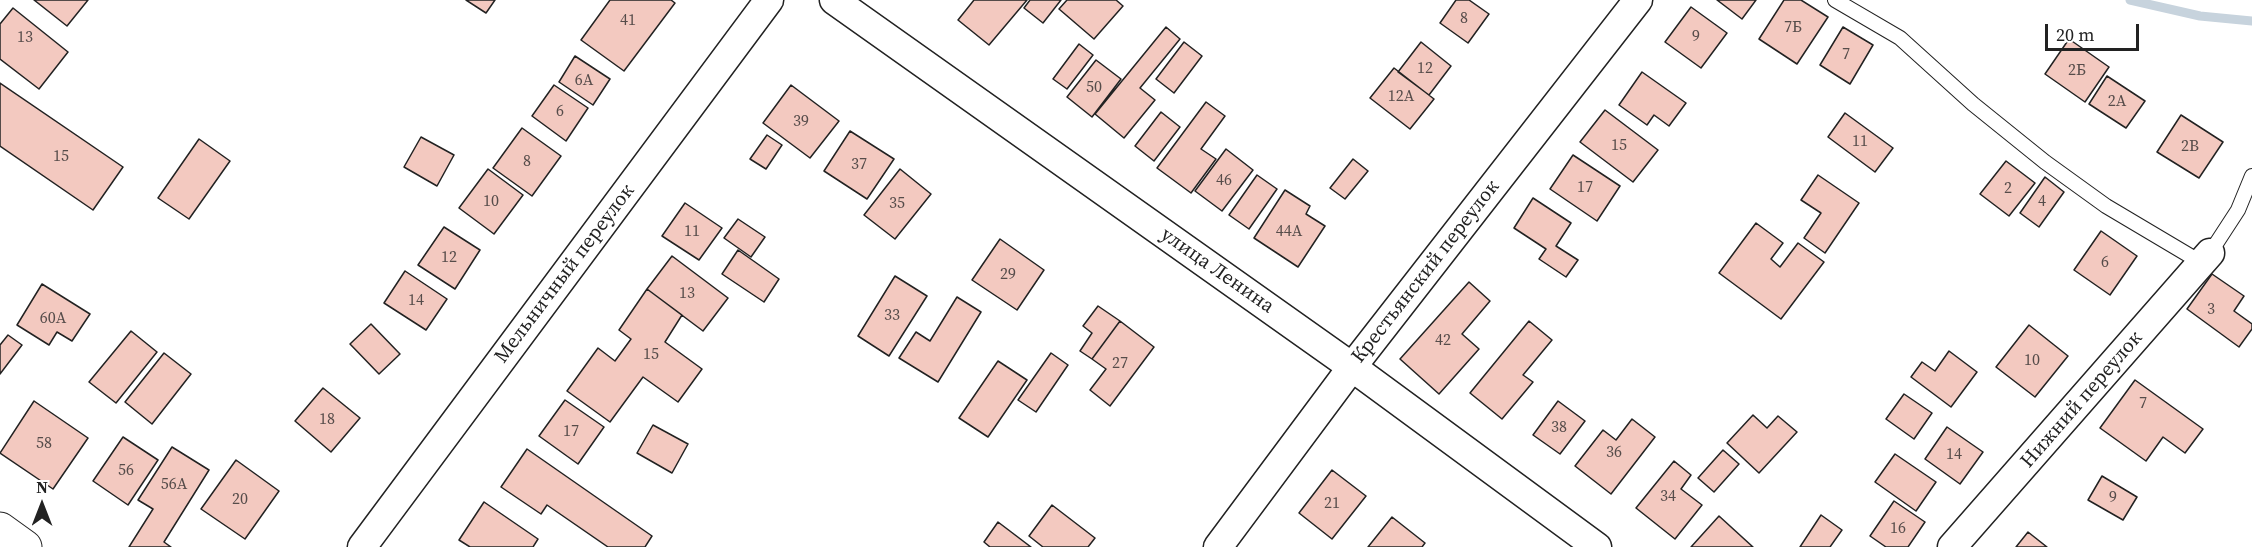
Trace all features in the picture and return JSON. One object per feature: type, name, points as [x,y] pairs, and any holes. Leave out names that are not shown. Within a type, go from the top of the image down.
[{"type":"main road","points":[[0,529],[26,547]]},
{"type":"street","name":"Мельничный переулок","points":[[362,547],[769,0]]},
{"type":"street","name":"улица Ленина","points":[[834,0],[1352,367],[1597,547]]},
{"type":"street","name":"Крестьянский переулок","points":[[1218,547],[1352,367],[1638,0]]},
{"type":"street","name":"Нижний переулок","points":[[1952,547],[2206,258]]},
{"type":"lane","points":[[1835,0],[1900,38],[1973,104],[2045,162],[2106,206],[2206,258],[2238,210],[2252,176]]},
{"type":"building","points":[[34,0],[88,0],[67,26]]},
{"type":"building","points":[[466,0],[495,0],[486,13]]},
{"type":"building","points":[[610,0],[671,0],[675,3],[624,71],[581,40]]},
{"type":"building","points":[[974,0],[1027,0],[989,45],[958,20]]},
{"type":"building","points":[[1030,0],[1061,0],[1043,23],[1024,8]]},
{"type":"building","points":[[1067,0],[1116,0],[1123,6],[1094,39],[1059,9]]},
{"type":"building","points":[[1456,0],[1469,0],[1489,14],[1468,43],[1440,23]]},
{"type":"building","points":[[1717,0],[1756,0],[1742,19]]},
{"type":"building","points":[[1784,0],[1801,0],[1828,17],[1797,64],[1759,39]]},
{"type":"building","points":[[1691,7],[1727,33],[1701,68],[1665,42]]},
{"type":"building","points":[[13,8],[68,52],[39,89],[0,59],[0,24]]},
{"type":"building","points":[[1166,27],[1180,39],[1140,88],[1155,100],[1124,138],[1095,114]]},
{"type":"building","points":[[1843,27],[1873,45],[1850,84],[1820,65]]},
{"type":"building","points":[[2069,39],[2109,67],[2085,102],[2045,74]]},
{"type":"building","points":[[1184,42],[1202,56],[1174,93],[1156,79]]},
{"type":"building","points":[[1421,42],[1451,66],[1429,95],[1398,72]]},
{"type":"building","points":[[1079,44],[1093,55],[1067,89],[1053,79]]},
{"type":"building","points":[[575,56],[610,79],[593,105],[559,82]]},
{"type":"building","points":[[1096,60],[1121,79],[1092,117],[1067,97]]},
{"type":"building","points":[[1394,68],[1434,99],[1410,129],[1370,98]]},
{"type":"building","points":[[1642,72],[1686,103],[1669,126],[1654,115],[1647,125],[1619,105]]},
{"type":"building","points":[[2107,76],[2145,101],[2126,128],[2089,104]]},
{"type":"building","points":[[0,83],[123,167],[93,210],[0,146]]},
{"type":"building","points":[[554,85],[588,108],[566,141],[532,116]]},
{"type":"building","points":[[791,85],[839,121],[810,158],[763,123]]},
{"type":"building","points":[[1206,102],[1225,116],[1201,149],[1216,159],[1191,193],[1157,168]]},
{"type":"building","points":[[1605,110],[1658,150],[1633,182],[1580,142]]},
{"type":"building","points":[[1161,112],[1180,127],[1154,161],[1135,146]]},
{"type":"building","points":[[1845,113],[1893,148],[1875,172],[1828,137]]},
{"type":"building","points":[[2181,115],[2223,142],[2199,178],[2157,152]]},
{"type":"building","points":[[522,128],[561,156],[532,196],[493,168]]},
{"type":"building","points":[[850,131],[894,159],[867,199],[824,171]]},
{"type":"building","points":[[767,135],[782,145],[766,169],[750,159]]},
{"type":"building","points":[[421,137],[454,155],[437,186],[404,167]]},
{"type":"building","points":[[199,139],[230,161],[189,219],[158,198]]},
{"type":"building","points":[[1226,149],[1253,170],[1222,211],[1195,191]]},
{"type":"building","points":[[1573,155],[1620,186],[1597,221],[1550,189]]},
{"type":"building","points":[[1353,159],[1368,171],[1345,199],[1330,188]]},
{"type":"building","points":[[2006,161],[2035,183],[2009,216],[1980,194]]},
{"type":"building","points":[[488,169],[523,195],[494,234],[459,208]]},
{"type":"building","points":[[900,169],[931,194],[895,239],[864,215]]},
{"type":"building","points":[[1257,175],[1277,189],[1249,229],[1229,215]]},
{"type":"building","points":[[1818,175],[1859,203],[1825,253],[1804,238],[1821,213],[1801,200]]},
{"type":"building","points":[[2045,177],[2064,192],[2039,227],[2020,213]]},
{"type":"building","points":[[1285,190],[1310,206],[1306,214],[1325,226],[1298,267],[1254,238]]},
{"type":"building","points":[[1533,198],[1571,223],[1556,246],[1578,260],[1566,277],[1539,259],[1546,249],[1514,228]]},
{"type":"building","points":[[685,203],[722,228],[699,260],[662,236]]},
{"type":"building","points":[[738,219],[765,237],[751,257],[724,238]]},
{"type":"building","points":[[1756,223],[1783,243],[1771,259],[1780,267],[1798,243],[1824,262],[1781,319],[1719,273]]},
{"type":"building","points":[[444,227],[480,250],[455,289],[418,265]]},
{"type":"building","points":[[2101,231],[2137,256],[2110,295],[2074,270]]},
{"type":"building","points":[[1000,239],[1044,270],[1017,310],[972,280]]},
{"type":"building","points":[[738,250],[779,279],[764,302],[722,274]]},
{"type":"building","points":[[672,256],[728,298],[703,331],[647,289]]},
{"type":"building","points":[[405,271],[447,299],[426,330],[384,303]]},
{"type":"building","points":[[2212,274],[2244,296],[2234,311],[2252,324],[2252,329],[2239,347],[2187,309]]},
{"type":"building","points":[[895,276],[927,296],[889,356],[858,336]]},
{"type":"building","points":[[1469,282],[1490,301],[1462,334],[1479,349],[1439,394],[1400,359]]},
{"type":"building","points":[[42,284],[90,314],[72,341],[57,332],[49,345],[17,325]]},
{"type":"building","points":[[647,289],[682,315],[665,342],[702,369],[678,402],[643,377],[610,422],[567,391],[598,348],[615,361],[631,339],[619,330]]},
{"type":"building","points":[[957,297],[981,312],[938,382],[899,358],[916,332],[930,341]]},
{"type":"building","points":[[1098,306],[1120,321],[1092,359],[1080,351],[1092,333],[1083,326]]},
{"type":"building","points":[[1120,321],[1154,347],[1110,406],[1090,390],[1106,369],[1092,359]]},
{"type":"building","points":[[1529,321],[1552,340],[1523,375],[1533,382],[1502,419],[1470,393]]},
{"type":"building","points":[[371,324],[400,354],[379,374],[350,344]]},
{"type":"building","points":[[2029,325],[2068,356],[2035,397],[1996,367]]},
{"type":"building","points":[[131,331],[157,352],[116,403],[89,382]]},
{"type":"building","points":[[8,335],[22,345],[0,374],[0,345]]},
{"type":"building","points":[[1949,351],[1977,372],[1951,407],[1911,377],[1922,362],[1935,371]]},
{"type":"building","points":[[164,353],[191,374],[152,424],[125,402]]},
{"type":"building","points":[[1051,353],[1068,365],[1036,412],[1018,400]]},
{"type":"building","points":[[998,361],[1027,380],[988,437],[959,418]]},
{"type":"building","points":[[2135,380],[2203,429],[2185,453],[2163,437],[2146,461],[2100,428]]},
{"type":"building","points":[[323,388],[360,418],[331,452],[295,421]]},
{"type":"building","points":[[1904,394],[1932,413],[1914,439],[1886,419]]},
{"type":"building","points":[[565,400],[604,427],[578,464],[539,436]]},
{"type":"building","points":[[34,401],[88,438],[53,489],[0,453]]},
{"type":"building","points":[[1558,401],[1585,421],[1560,454],[1533,435]]},
{"type":"building","points":[[1753,415],[1767,428],[1778,416],[1797,432],[1759,473],[1727,443]]},
{"type":"building","points":[[1632,419],[1655,437],[1611,494],[1575,466],[1603,430],[1616,440]]},
{"type":"building","points":[[653,425],[688,444],[672,473],[637,453]]},
{"type":"building","points":[[1947,427],[1983,452],[1960,484],[1925,459]]},
{"type":"building","points":[[123,437],[158,460],[128,505],[93,481]]},
{"type":"building","points":[[172,447],[209,470],[164,542],[171,547],[129,547],[153,509],[138,500]]},
{"type":"building","points":[[527,449],[652,536],[645,547],[608,547],[547,505],[541,514],[501,487]]},
{"type":"building","points":[[1723,450],[1739,464],[1714,492],[1698,478]]},
{"type":"building","points":[[1895,454],[1936,482],[1916,511],[1875,482]]},
{"type":"building","points":[[236,460],[279,491],[245,539],[201,509]]},
{"type":"building","points":[[1674,461],[1691,475],[1681,489],[1702,505],[1675,539],[1636,508]]},
{"type":"building","points":[[1332,470],[1366,496],[1332,539],[1299,513]]},
{"type":"building","points":[[2102,476],[2137,497],[2123,520],[2088,500]]},
{"type":"building","points":[[1894,501],[1925,522],[1908,547],[1886,547],[1870,536]]},
{"type":"building","points":[[484,502],[538,539],[533,547],[470,547],[459,540]]},
{"type":"building","points":[[1052,505],[1095,538],[1088,547],[1043,547],[1029,536]]},
{"type":"building","points":[[1821,515],[1842,530],[1830,547],[1800,547]]},
{"type":"building","points":[[1719,516],[1753,547],[1691,547]]},
{"type":"building","points":[[1392,517],[1425,543],[1422,547],[1368,547]]},
{"type":"building","points":[[998,522],[1031,547],[990,547],[984,542]]},
{"type":"building","points":[[2028,532],[2047,547],[2016,547]]},
{"type":"waterway","points":[[2130,0],[2200,16],[2252,21]]}]
